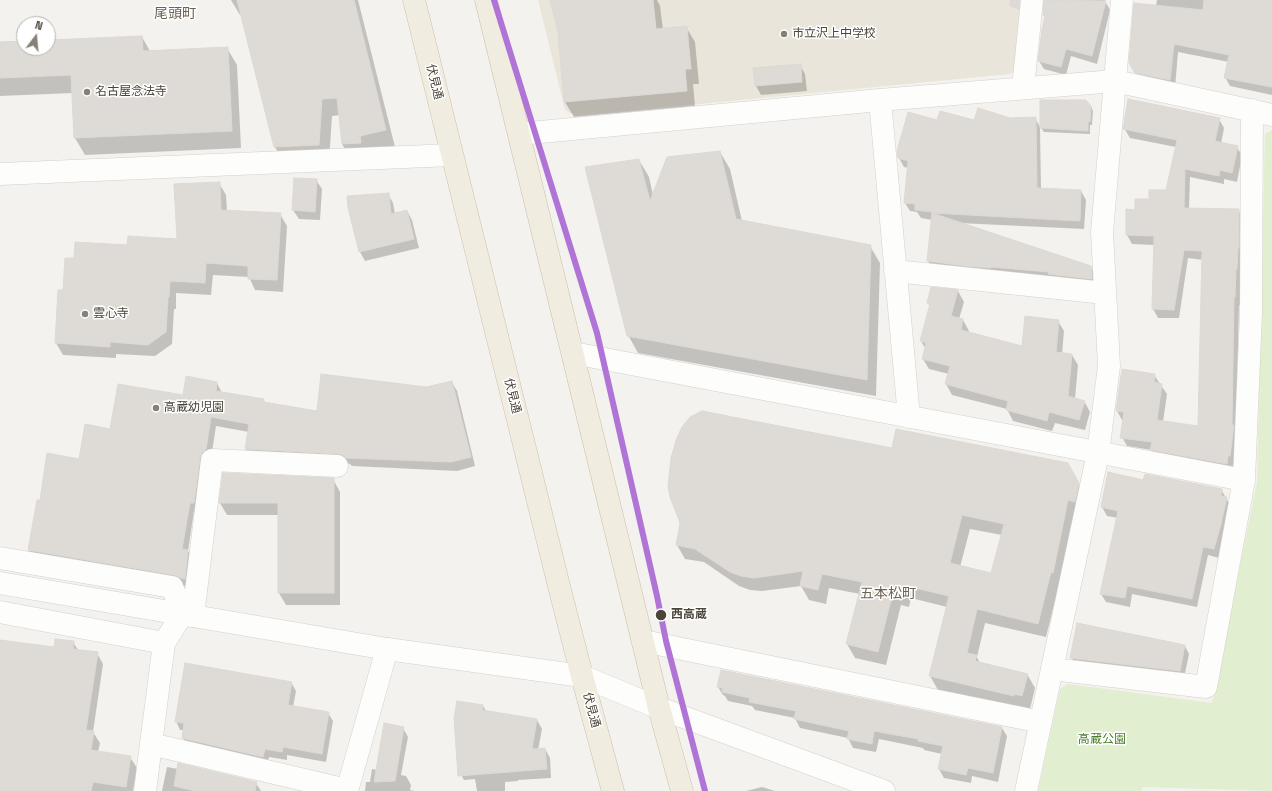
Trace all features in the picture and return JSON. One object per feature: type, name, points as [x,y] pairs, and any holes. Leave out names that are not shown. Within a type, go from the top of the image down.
[{"type":"highway","name":"伏見通","points":[[414,0],[582,676],[613,791]]},
{"type":"highway","points":[[486,0],[659,708],[682,791]]},
{"type":"street","points":[[1023,88],[1032,0]]},
{"type":"street","points":[[1026,791],[1098,453],[1109,366],[1102,232],[1122,0]]},
{"type":"street","points":[[519,134],[880,100],[1115,81],[1262,112],[1244,480],[1206,687],[1052,669]]},
{"type":"street","points":[[880,100],[909,417]]},
{"type":"street","points":[[0,174],[452,155]]},
{"type":"street","points":[[895,271],[1105,293]]},
{"type":"street","points":[[572,353],[1244,480]]},
{"type":"street","points":[[145,791],[164,643],[188,614],[212,460],[337,466]]},
{"type":"street","points":[[0,558],[172,587],[188,614]]},
{"type":"street","points":[[0,582],[387,649],[582,676],[659,708],[884,791]]},
{"type":"street","points":[[0,612],[164,643]]},
{"type":"street","points":[[643,642],[1041,722]]},
{"type":"street","points":[[151,744],[347,791],[387,649]]},
{"type":"shaded area","name":"市立沢上中学校","points":[[538,0],[1025,0],[1018,68],[1010,74],[575,116],[565,110]]},
{"type":"green space","name":"高蔵公園","points":[[1272,130],[1272,791],[1143,787],[1141,791],[1038,791],[1060,689],[1068,684],[1212,703],[1257,482],[1265,134]]},
{"type":"building","points":[[237,0],[354,0],[386,130],[360,136],[361,143],[342,144],[337,98],[322,99],[319,145],[274,147]]},
{"type":"building","points":[[550,0],[653,0],[656,29],[687,26],[691,69],[685,69],[687,91],[564,102],[558,32]]},
{"type":"building","points":[[1010,0],[1019,0],[1019,9],[1010,6]]},
{"type":"building","points":[[1044,0],[1106,1],[1092,56],[1066,49],[1061,67],[1038,61],[1045,16],[1043,15]]},
{"type":"building","points":[[1204,0],[1272,0],[1272,87],[1224,78],[1229,55],[1174,44],[1170,80],[1135,73],[1129,63],[1134,3],[1203,10]]},
{"type":"building","points":[[142,36],[143,51],[228,47],[232,131],[74,138],[71,75],[0,78],[0,42],[16,41],[16,56],[56,56],[56,40]]},
{"type":"building","points":[[801,64],[802,82],[755,86],[753,68]]},
{"type":"building","points":[[1128,99],[1220,118],[1215,141],[1238,146],[1232,173],[1220,170],[1219,176],[1185,169],[1184,208],[1239,209],[1239,248],[1234,297],[1232,425],[1234,425],[1230,456],[1228,456],[1227,464],[1150,450],[1152,442],[1120,438],[1124,412],[1116,411],[1122,369],[1155,374],[1154,382],[1162,384],[1157,420],[1198,426],[1202,251],[1184,250],[1174,310],[1152,309],[1154,236],[1126,235],[1126,209],[1135,210],[1135,199],[1149,199],[1149,190],[1166,190],[1177,140],[1123,129]]},
{"type":"building","points":[[1040,100],[1086,100],[1091,106],[1088,131],[1040,128]]},
{"type":"building","points":[[978,108],[1010,118],[1036,117],[1037,188],[1081,190],[1080,221],[932,213],[915,210],[915,204],[904,203],[908,161],[898,158],[897,151],[908,112],[937,120],[940,111],[974,120]]},
{"type":"building","points":[[720,151],[736,219],[871,245],[867,380],[627,336],[585,167],[639,159],[650,201],[667,157]]},
{"type":"building","points":[[294,178],[317,179],[315,212],[292,210]]},
{"type":"building","points":[[220,182],[221,210],[281,213],[277,280],[248,279],[248,266],[206,263],[205,283],[170,281],[166,332],[148,345],[110,342],[110,347],[55,343],[58,290],[63,290],[65,258],[74,258],[75,242],[127,245],[128,236],[177,239],[174,184]]},
{"type":"building","points":[[389,193],[391,214],[407,210],[414,239],[359,252],[348,208],[347,196]]},
{"type":"building","points":[[932,213],[1091,266],[1092,279],[1048,274],[1049,272],[965,266],[927,261]]},
{"type":"building","points":[[931,287],[958,290],[951,316],[963,319],[961,330],[1022,346],[1025,316],[1059,320],[1056,352],[1072,354],[1068,396],[1085,401],[1079,420],[1049,412],[1047,421],[1006,410],[1008,401],[945,384],[950,366],[922,359],[926,343],[920,341],[930,304],[927,303]]},
{"type":"building","points":[[321,374],[426,387],[452,381],[471,457],[451,462],[346,458],[343,455],[338,454],[245,449],[249,424],[211,417],[206,449],[200,458],[194,503],[190,503],[182,549],[188,550],[185,579],[174,575],[28,550],[37,500],[40,500],[47,453],[79,459],[85,424],[110,429],[118,384],[183,395],[186,376],[217,382],[216,391],[264,399],[264,402],[317,411]]},
{"type":"building","points":[[702,411],[892,448],[896,429],[1068,463],[1079,483],[1075,502],[1068,500],[1053,573],[1051,572],[1038,624],[977,609],[967,653],[977,655],[975,661],[1028,674],[1022,696],[1015,694],[1014,696],[929,676],[949,596],[903,585],[901,594],[893,592],[878,652],[846,644],[862,582],[822,574],[818,590],[800,586],[803,571],[754,578],[741,576],[730,572],[695,549],[676,545],[680,523],[670,497],[668,486],[671,458],[676,440],[682,427],[690,417]],"holes":[[[962,515],[1004,524],[991,573],[950,563]]]},
{"type":"building","points":[[1108,472],[1143,480],[1145,474],[1222,489],[1221,496],[1227,497],[1221,524],[1214,549],[1203,547],[1192,599],[1127,586],[1125,598],[1100,594],[1118,511],[1101,507]]},
{"type":"building","points":[[223,473],[334,478],[334,593],[278,593],[278,503],[219,503]]},
{"type":"building","points":[[1077,623],[1185,645],[1180,671],[1070,658]]},
{"type":"building","points":[[55,639],[74,641],[73,649],[98,652],[86,730],[94,731],[91,750],[131,756],[126,787],[93,782],[91,791],[0,791],[0,640],[54,647]]},
{"type":"building","points":[[185,663],[292,682],[288,705],[329,712],[322,754],[283,747],[282,752],[265,749],[263,757],[182,738],[184,723],[175,722]]},
{"type":"building","points":[[721,670],[1002,727],[993,773],[968,768],[966,775],[938,769],[943,746],[918,741],[918,739],[874,731],[872,744],[847,739],[849,731],[794,719],[796,711],[749,702],[750,698],[722,692],[723,688],[717,687]]},
{"type":"building","points":[[457,701],[483,705],[482,710],[537,719],[532,749],[545,748],[547,769],[458,776],[454,718]]},
{"type":"building","points":[[384,723],[404,727],[395,781],[374,782]]},
{"type":"building","points":[[178,763],[257,782],[255,791],[195,791],[174,786]]},
{"type":"transit line","points":[[494,0],[597,333],[666,641],[705,791]]},
{"type":"place","name":"市立沢上中学校","points":[[784,34]]},
{"type":"place","name":"名古屋念法寺","points":[[87,92]]},
{"type":"place","name":"雲心寺","points":[[85,314]]},
{"type":"place","name":"高蔵幼児園","points":[[156,408]]},
{"type":"place","name":"西高蔵","points":[[661,615]]},
{"type":"district","name":"尾頭町","points":[[175,14]]},
{"type":"district","name":"五本松町","points":[[888,594]]}]
